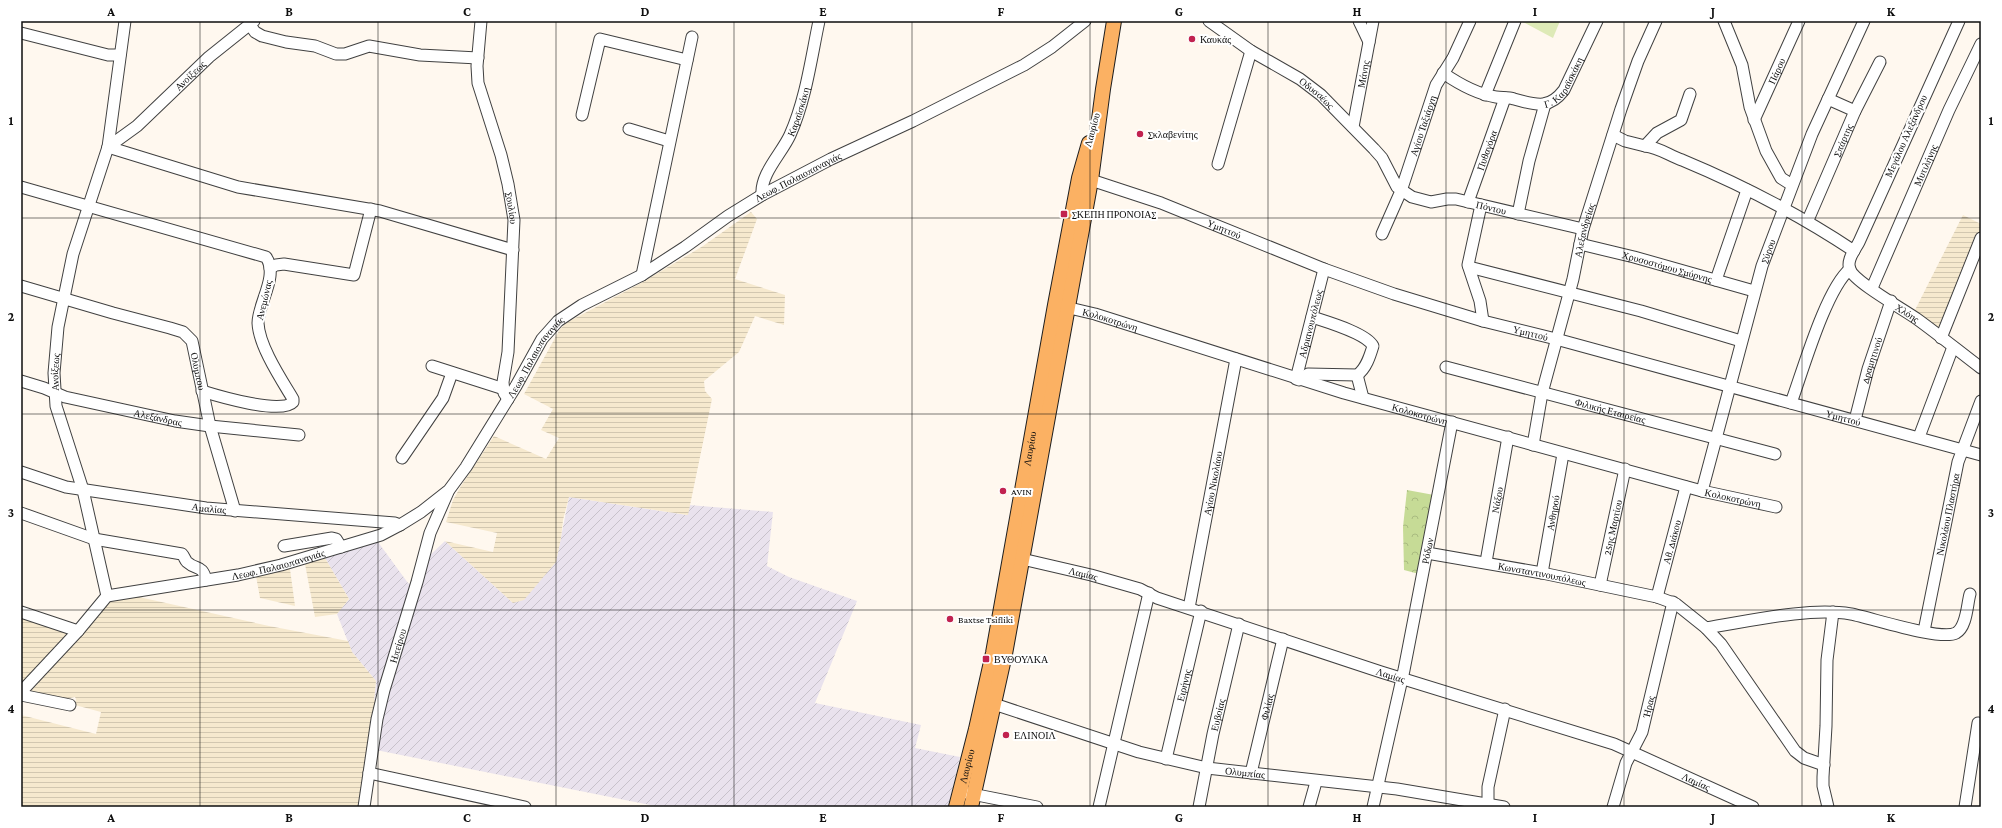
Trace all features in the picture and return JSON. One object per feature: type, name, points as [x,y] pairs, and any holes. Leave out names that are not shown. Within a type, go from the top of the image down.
[{"type":"main road","name":"Λαυρίου","points":[[956,807],[993,653],[1062,306],[1091,180],[1114,21]]},
{"type":"main road","name":"Λαυρίου","points":[[973,801],[1005,654],[1022,559],[1062,306],[1079,178],[1103,89]]},
{"type":"street","name":"Ανοίξεως","points":[[107,596],[83,490],[58,415],[54,393],[56,346],[63,298],[73,254],[108,148],[112,130],[125,21]]},
{"type":"street","name":"Σουλίου","points":[[481,21],[477,74],[480,91],[501,155],[511,195],[514,220],[506,394]]},
{"type":"street","name":"Καραϊσκάκη","points":[[762,195],[762,184],[790,134],[800,108],[810,67],[818,21]]},
{"type":"street","name":"Λεωφ. Παλαιοπαναγιάς","points":[[107,596],[206,580],[281,565],[381,535],[400,525],[421,512],[449,490],[466,467],[506,394],[537,346],[551,327],[573,310],[642,275],[694,241],[728,216],[762,195],[1024,65],[1052,47],[1085,21]]},
{"type":"street","name":"Οδυσσέως","points":[[1209,21],[1251,51],[1300,79],[1321,95],[1382,158],[1394,182],[1401,191]]},
{"type":"street","points":[[1359,21],[1369,42]]},
{"type":"street","name":"Μάνης","points":[[1353,127],[1373,21]]},
{"type":"street","name":"Αγίου Ταξιάρχη","points":[[1382,234],[1401,191],[1433,92],[1453,58],[1470,21]]},
{"type":"street","points":[[1485,95],[1515,21]]},
{"type":"street","name":"Γ. Καραϊσκάκη","points":[[1443,73],[1466,87],[1485,95],[1512,98],[1533,105],[1545,104],[1558,97],[1564,90],[1597,21]]},
{"type":"street","name":"Αλεξανδρείας","points":[[1533,445],[1542,393],[1569,293],[1583,229],[1638,61],[1656,21]]},
{"type":"street","points":[[1724,21],[1742,65],[1749,104],[1754,120],[1774,167],[1781,178],[1792,185]]},
{"type":"street","name":"Πάρου","points":[[1754,120],[1799,21]]},
{"type":"street","name":"Σύρου","points":[[1702,491],[1754,291],[1792,185],[1828,99],[1864,21]]},
{"type":"street","name":"Μεγάλου Αλεξάνδρου","points":[[1854,251],[1958,21]]},
{"type":"street","name":"Ανοίξεως","points":[[108,148],[137,126],[209,57],[252,23]]},
{"type":"street","points":[[252,23],[255,32],[262,36],[286,42],[315,46],[336,54],[345,54],[369,46],[420,55],[478,58]]},
{"type":"street","points":[[21,33],[108,55],[120,55]]},
{"type":"street","points":[[642,275],[692,37]]},
{"type":"street","points":[[582,115],[600,39],[687,60]]},
{"type":"street","name":"Μυτιλήνης","points":[[1872,288],[1949,110],[1981,44]]},
{"type":"street","points":[[1218,164],[1251,51]]},
{"type":"street","name":"Σπάρτης","points":[[1808,220],[1855,111],[1880,62]]},
{"type":"street","points":[[1645,146],[1657,133],[1681,120],[1690,94]]},
{"type":"street","name":"Πυθαγόρα","points":[[1468,202],[1505,98]]},
{"type":"street","points":[[1828,99],[1855,111]]},
{"type":"street","points":[[1518,214],[1529,161],[1545,104]]},
{"type":"street","points":[[629,128],[669,141]]},
{"type":"street","points":[[1613,135],[1625,142],[1656,148],[1747,190],[1808,220],[1854,251],[1850,259],[1850,268],[1843,275],[1820,323],[1791,403]]},
{"type":"street","points":[[108,148],[247,190],[371,209],[513,250]]},
{"type":"street","name":"Υμηττού","points":[[1091,180],[1161,203],[1324,269],[1394,294],[1483,320],[1556,338],[1729,387],[1919,437],[1981,455]]},
{"type":"street","points":[[21,187],[88,206]]},
{"type":"street","points":[[1716,280],[1747,190]]},
{"type":"street","name":"Πόντου","points":[[1401,191],[1412,198],[1426,202],[1450,198],[1583,229]]},
{"type":"street","points":[[1482,205],[1470,252],[1469,267],[1480,301],[1483,320]]},
{"type":"street","name":"Ανεμώνας","points":[[88,206],[266,257],[270,268],[258,324],[270,362],[293,399],[293,402],[291,405],[281,408],[202,391]]},
{"type":"street","points":[[270,268],[276,265],[284,264],[354,275],[371,209]]},
{"type":"street","points":[[1942,338],[1981,238]]},
{"type":"street","name":"Χρυσοστόμου Σμύρνης","points":[[1580,244],[1754,291]]},
{"type":"street","points":[[1469,267],[1641,311],[1740,341]]},
{"type":"street","name":"Χλόης","points":[[1850,268],[1858,279],[1981,366]]},
{"type":"street","name":"Αδριανουπόλεως","points":[[1298,379],[1324,269]]},
{"type":"street","name":"Ολύμπου","points":[[21,286],[183,332],[192,340],[210,426],[235,511]]},
{"type":"street","name":"Δραμητινού","points":[[1855,420],[1868,369],[1891,301]]},
{"type":"street","name":"Κολοκοτρώνη","points":[[1062,306],[1095,314],[1362,398],[1686,487],[1776,507]]},
{"type":"street","points":[[1298,379],[1308,374],[1357,375],[1361,372],[1370,358],[1373,346],[1371,341],[1344,328],[1312,317]]},
{"type":"street","points":[[1919,437],[1953,347]]},
{"type":"street","name":"Αγίου Νικολάου","points":[[1189,608],[1236,359]]},
{"type":"street","points":[[432,366],[506,394]]},
{"type":"street","name":"Φιλικής Εταιρείας","points":[[1446,367],[1775,454]]},
{"type":"street","points":[[402,458],[443,398],[452,373]]},
{"type":"street","points":[[1357,375],[1362,398]]},
{"type":"street","name":"Αλεξάνδρας","points":[[21,381],[44,388],[54,393],[175,421],[299,435]]},
{"type":"street","name":"Νικολάου Πλαστήρα","points":[[1924,631],[1955,476],[1962,450],[1981,401]]},
{"type":"street","name":"Ρόδων","points":[[1373,807],[1402,678],[1452,422]]},
{"type":"street","name":"Νάξου","points":[[1486,562],[1508,437]]},
{"type":"street","name":"Ανθηρού","points":[[1542,573],[1563,454]]},
{"type":"street","name":"25ης Μαρτίου","points":[[1600,585],[1624,469]]},
{"type":"street","name":"Αμαλίας","points":[[21,472],[66,487],[83,490],[235,511],[321,516],[395,523],[400,525]]},
{"type":"street","name":"Αθ. Διάκου","points":[[1657,597],[1686,487]]},
{"type":"street","name":"Ηπείρου","points":[[364,807],[377,719],[384,690],[417,582],[430,533],[449,490]]},
{"type":"street","points":[[21,514],[94,539],[182,554],[190,564],[200,568],[204,572],[206,580]]},
{"type":"street","points":[[284,546],[332,538],[336,539],[341,547]]},
{"type":"street","name":"Κωνσταντινουπόλεως","points":[[1427,552],[1542,573],[1657,597],[1673,602]]},
{"type":"street","name":"Λαμίας","points":[[1022,559],[1091,575],[1149,593],[1157,598],[1200,611],[1283,640],[1614,744],[1753,807]]},
{"type":"street","points":[[1099,807],[1149,593]]},
{"type":"street","points":[[1706,628],[1792,615],[1833,612],[1855,615],[1948,635],[1957,632],[1962,626],[1970,594]]},
{"type":"street","points":[[21,692],[107,596]]},
{"type":"street","points":[[1673,602],[1706,628],[1721,644],[1795,751],[1800,756],[1824,765]]},
{"type":"street","name":"Ήρας","points":[[1613,807],[1631,751],[1642,732],[1655,672],[1673,602]]},
{"type":"street","name":"Ειρήνης","points":[[1166,759],[1200,611]]},
{"type":"street","points":[[21,612],[78,630]]},
{"type":"street","points":[[1828,807],[1823,786],[1827,660],[1833,612]]},
{"type":"street","name":"Ευβοίας","points":[[1199,807],[1238,624]]},
{"type":"street","name":"Φιλίας","points":[[1251,773],[1283,640]]},
{"type":"street","points":[[21,695],[70,705]]},
{"type":"street","name":"Ολυμπίας","points":[[994,704],[1113,744],[1166,759],[1207,768],[1316,782],[1378,787],[1504,807]]},
{"type":"street","points":[[1489,805],[1488,787],[1505,709]]},
{"type":"street","points":[[1965,807],[1978,723]]},
{"type":"street","points":[[369,773],[524,807]]},
{"type":"street","points":[[1309,807],[1316,782]]},
{"type":"street","points":[[960,791],[973,801],[1037,807]]},
{"type":"shaded area","points":[[751,212],[757,219],[735,279],[785,295],[784,325],[755,316],[739,352],[704,381],[705,391],[712,399],[688,515],[569,497],[563,520],[556,562],[524,600],[513,603],[445,541],[493,552],[497,533],[446,522],[453,500],[461,486],[494,436],[546,459],[559,438],[541,430],[553,409],[524,394],[560,329],[566,323],[643,282],[703,246]]},
{"type":"shaded area","points":[[1963,215],[1981,224],[1981,228],[1941,332],[1914,312]]},
{"type":"shaded area","points":[[569,497],[687,515],[689,505],[773,512],[767,566],[789,577],[857,601],[815,703],[921,725],[915,748],[960,757],[948,807],[660,807],[376,750],[383,704],[374,701],[376,681],[352,652],[337,614],[349,599],[325,558],[378,542],[408,583],[417,588],[427,558],[445,541],[513,603],[556,562]]},
{"type":"shaded area","points":[[325,558],[349,599],[337,614],[315,617],[305,564]]},
{"type":"shaded area","points":[[290,569],[295,606],[260,598],[256,576]]},
{"type":"shaded area","points":[[130,595],[269,626],[348,641],[352,652],[376,681],[374,700],[378,702],[364,772],[360,807],[21,807],[21,715],[96,734],[101,712],[75,705],[75,697],[65,699],[31,691],[109,602],[118,597]]},
{"type":"shaded area","points":[[21,616],[67,632],[64,639],[21,687]]},
{"type":"green space","points":[[1521,21],[1560,21],[1553,38]]},
{"type":"green space","points":[[1407,490],[1434,495],[1419,574],[1404,570],[1403,527]]},
{"type":"place","name":"Καυκάς","points":[[1192,39]]},
{"type":"place","name":"Σκλαβενίτης","points":[[1140,134]]},
{"type":"place","name":"ΣΚΕΠΗ ΠΡΟΝΟΙΑΣ","points":[[1064,214]]},
{"type":"place","name":"AVIN","points":[[1003,491]]},
{"type":"place","name":"Baxtse Tsifliki","points":[[950,619]]},
{"type":"place","name":"ΒΥΘΟΥΛΚΑ","points":[[986,659]]},
{"type":"place","name":"ΕΛΙΝΟΙΛ","points":[[1006,735]]}]
